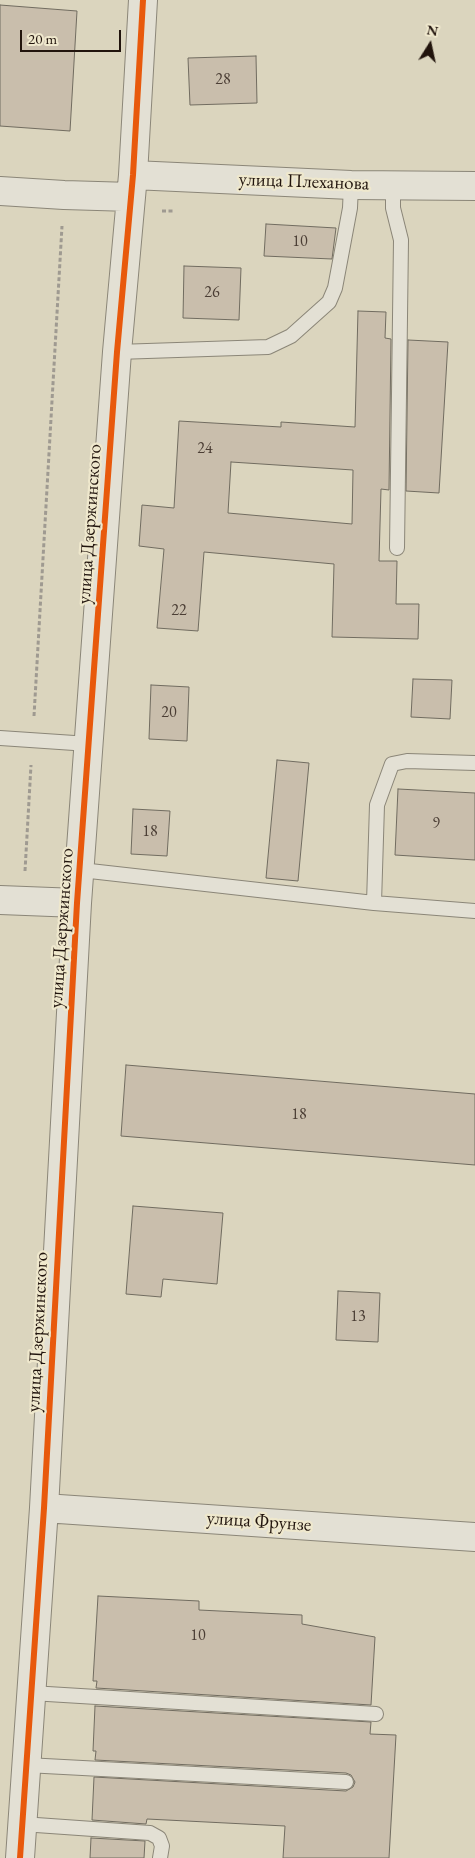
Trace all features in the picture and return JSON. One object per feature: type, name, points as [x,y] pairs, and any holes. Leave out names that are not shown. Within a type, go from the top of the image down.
[{"type":"street","name":"улица Дзержинского","points":[[20,1858],[44,1508],[77,903],[132,186],[143,0]]},
{"type":"street","name":"улица Плеханова","points":[[0,191],[64,196],[132,186],[475,186]]},
{"type":"street","points":[[0,900],[77,903]]},
{"type":"street","name":"улица Фрунзе","points":[[44,1508],[475,1537]]},
{"type":"lane","points":[[118,352],[268,347],[290,336],[329,302],[336,288],[350,208],[351,185]]},
{"type":"lane","points":[[393,186],[392,208],[401,240],[397,548]]},
{"type":"lane","points":[[0,738],[89,744]]},
{"type":"lane","points":[[374,903],[377,805],[392,764],[407,761],[475,763]]},
{"type":"lane","points":[[81,870],[374,903],[475,911]]},
{"type":"lane","points":[[31,1693],[376,1714]]},
{"type":"lane","points":[[26,1765],[346,1782]]},
{"type":"lane","points":[[22,1824],[150,1833],[159,1838],[162,1846],[160,1858]]},
{"type":"path","points":[[25,876],[64,196]]},
{"type":"building","points":[[0,5],[77,11],[70,131],[0,126]]},
{"type":"building","points":[[256,56],[257,103],[190,105],[188,58]]},
{"type":"building","points":[[266,224],[336,228],[332,259],[264,256]]},
{"type":"building","points":[[184,266],[241,268],[239,320],[183,318]]},
{"type":"building","points":[[358,311],[386,312],[385,338],[391,339],[389,490],[381,489],[379,561],[397,561],[396,604],[419,604],[418,639],[332,637],[334,564],[204,552],[198,631],[157,628],[164,549],[139,546],[142,505],[174,508],[179,421],[281,427],[281,422],[355,427]],"holes":[[[231,462],[353,470],[352,524],[228,513]]]},
{"type":"building","points":[[408,340],[448,342],[439,493],[406,491]]},
{"type":"building","points":[[413,679],[452,680],[450,719],[411,717]]},
{"type":"building","points":[[151,685],[189,687],[187,741],[149,739]]},
{"type":"building","points":[[277,760],[309,763],[298,881],[266,878]]},
{"type":"building","points":[[398,789],[475,793],[475,860],[395,855]]},
{"type":"building","points":[[133,809],[170,811],[167,856],[131,854]]},
{"type":"building","points":[[126,1065],[475,1094],[475,1165],[121,1136]]},
{"type":"building","points":[[133,1206],[223,1213],[217,1284],[163,1279],[161,1297],[126,1294]]},
{"type":"building","points":[[338,1291],[380,1293],[378,1342],[336,1340]]},
{"type":"building","points":[[98,1596],[199,1601],[199,1610],[302,1615],[302,1624],[375,1637],[371,1705],[96,1688],[97,1681],[93,1681]]},
{"type":"building","points":[[95,1706],[371,1722],[370,1734],[396,1735],[389,1858],[283,1858],[285,1826],[147,1819],[146,1824],[92,1820],[94,1777],[346,1791],[353,1787],[355,1782],[351,1775],[346,1773],[95,1760],[96,1751],[93,1751]]},
{"type":"building","points":[[91,1838],[145,1841],[144,1858],[90,1858]]},
{"type":"cycle path","points":[[20,1858],[44,1508],[77,903],[117,352],[133,175],[143,0]]}]
